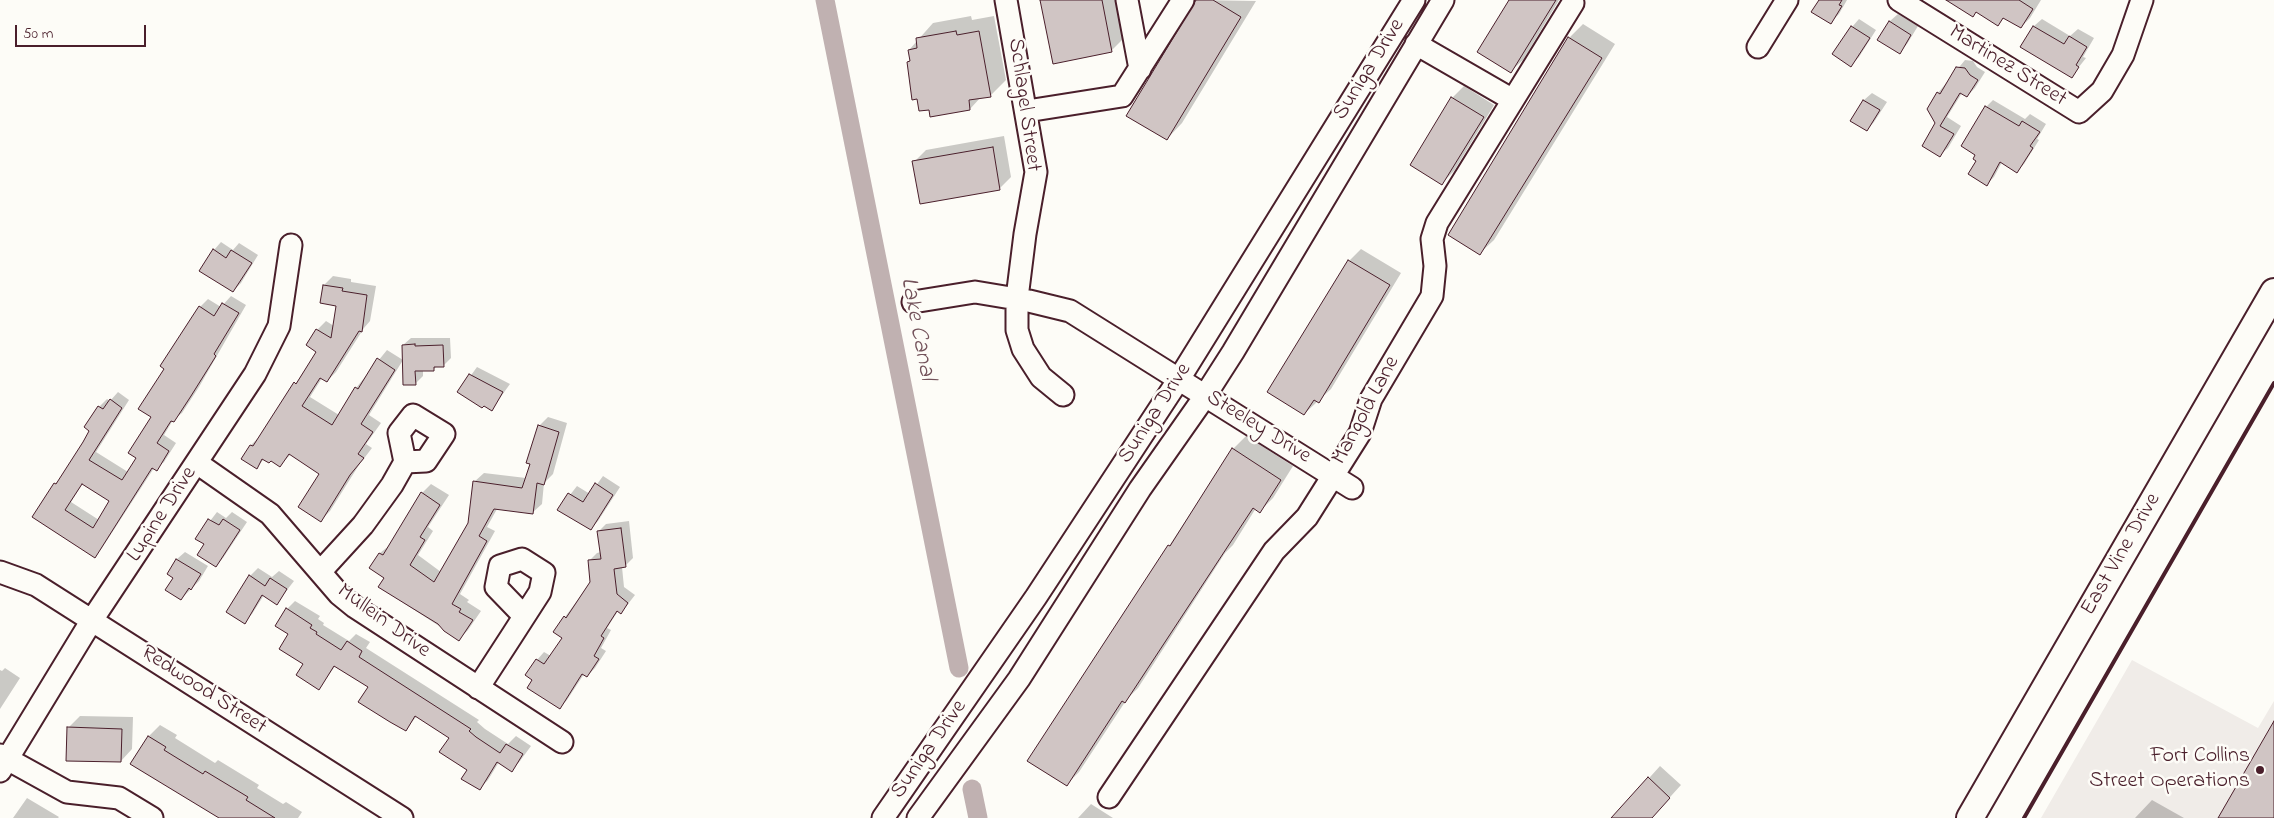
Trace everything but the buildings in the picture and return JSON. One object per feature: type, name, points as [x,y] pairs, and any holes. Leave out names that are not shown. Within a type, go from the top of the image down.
[{"type":"main road","name":"East Vine Drive","points":[[1970,818],[2274,292]]},
{"type":"street","name":"Schlagel Street","points":[[1006,0],[1027,111],[1036,172],[1016,298],[1018,330],[1023,349],[1041,377],[1063,395]]},
{"type":"street","points":[[1127,0],[1140,69]]},
{"type":"street","points":[[1027,111],[1122,96],[1183,0]]},
{"type":"street","name":"Suniga Drive","points":[[883,818],[1036,597],[1179,379],[1414,0]]},
{"type":"street","name":"Suniga Drive","points":[[918,818],[1018,679],[1140,489],[1233,352],[1443,0]]},
{"type":"street","points":[[1758,47],[1787,0]]},
{"type":"street","name":"Martinez Street","points":[[1899,0],[2078,112],[2102,91],[2123,55],[2142,0]]},
{"type":"street","name":"Mangold Lane","points":[[1109,797],[1274,551],[1307,517],[1360,433],[1371,399],[1432,296],[1434,266],[1432,239],[1437,223],[1573,3]]},
{"type":"street","points":[[1416,44],[1513,100]]},
{"type":"street","name":"Lupine Drive","points":[[2,762],[92,620],[254,374],[279,326],[291,244]]},
{"type":"street","name":"Steeley Drive","points":[[913,302],[975,292],[1016,298],[1070,311],[1352,488]]},
{"type":"street","points":[[320,572],[363,525],[392,485],[405,462]]},
{"type":"street","name":"Mullein Drive","points":[[197,463],[270,514],[339,594],[355,607],[562,742]]},
{"type":"street","name":"Redwood Street","points":[[0,572],[36,585],[402,818]]},
{"type":"street","points":[[478,688],[524,616]]},
{"type":"street","points":[[2,762],[67,792],[119,798],[152,818]]},
{"type":"shaded area","points":[[2132,660],[2258,728],[2274,701],[2274,818],[2041,818]]},
{"type":"waterway","name":"Lake Canal","points":[[825,0],[959,668]]},
{"type":"waterway","name":"Lake Canal","points":[[972,789],[978,818]]},
{"type":"railway","points":[[2024,818],[2274,383]]},
{"type":"place","name":"Fort Collins Street Operations","points":[[2260,770]]}]
